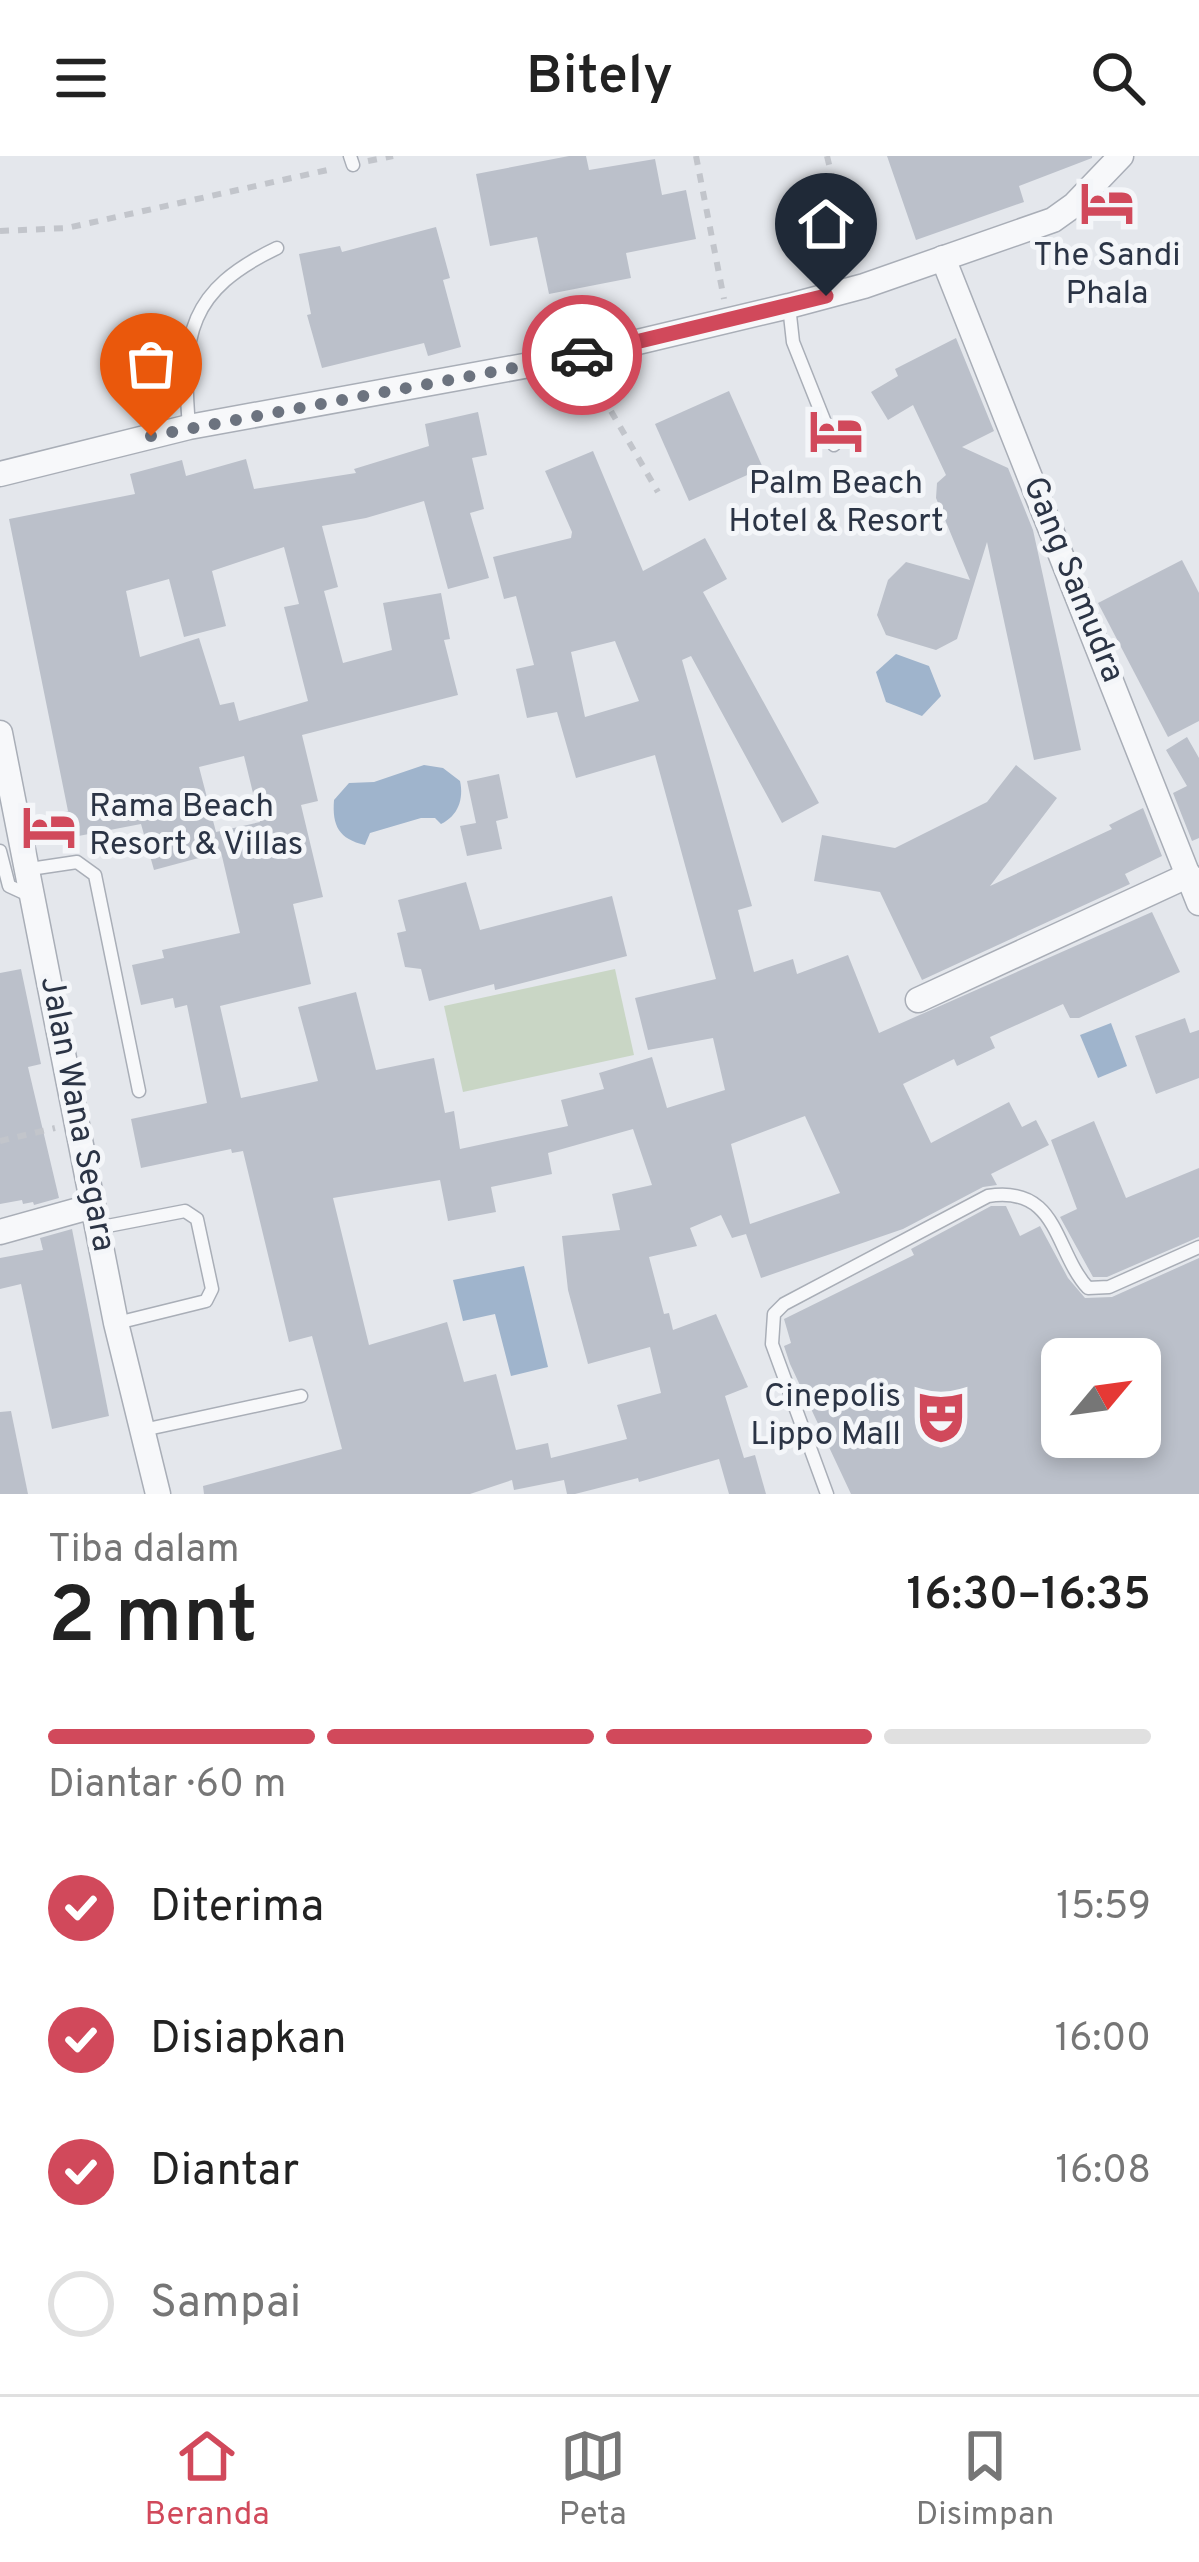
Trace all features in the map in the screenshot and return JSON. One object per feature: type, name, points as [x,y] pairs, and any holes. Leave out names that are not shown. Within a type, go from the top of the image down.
[{"type":"street","points":[[0,474],[189,427],[579,356],[789,306],[1065,214],[1121,156]]},
{"type":"street","name":"Gang Samudra","points":[[943,258],[1199,903]]},
{"type":"street","name":"Jalan Wana Segara","points":[[0,733],[116,1323],[158,1494]]},
{"type":"street","points":[[918,1000],[1190,874]]},
{"type":"street","points":[[0,1232],[95,1217]]},
{"type":"lane","points":[[189,427],[188,355],[191,329],[201,305],[218,283],[277,248]]},
{"type":"lane","points":[[789,306],[793,342],[834,445]]},
{"type":"lane","points":[[0,851],[9,886],[35,898]]},
{"type":"lane","points":[[30,869],[77,862],[91,869],[99,884],[139,1091]]},
{"type":"lane","points":[[827,1494],[772,1344],[774,1314],[784,1304],[988,1196],[1002,1194],[1016,1195],[1047,1216],[1088,1288],[1109,1287],[1199,1247]]},
{"type":"lane","points":[[95,1217],[185,1211],[197,1219],[212,1289],[206,1300],[116,1323]]},
{"type":"lane","points":[[143,1430],[301,1396]]},
{"type":"path","points":[[0,231],[67,229],[351,160],[393,156]]},
{"type":"path","points":[[696,156],[728,320]]},
{"type":"path","points":[[826,156],[840,210]]},
{"type":"path","points":[[579,356],[658,492]]},
{"type":"path","points":[[0,1141],[59,1127]]},
{"type":"green space","points":[[615,969],[634,1055],[463,1092],[444,1006]]},
{"type":"water","points":[[896,654],[929,666],[941,696],[922,716],[886,702],[876,672]]},
{"type":"water","points":[[424,765],[443,768],[460,781],[458,806],[447,821],[441,824],[435,818],[421,818],[370,833],[365,845],[339,830],[334,800],[349,783],[374,782]]},
{"type":"water","points":[[1111,1023],[1127,1066],[1098,1078],[1080,1035]]},
{"type":"water","points":[[524,1266],[548,1367],[511,1376],[495,1314],[463,1321],[453,1280]]},
{"type":"building","points":[[586,156],[589,170],[655,159],[662,195],[686,190],[696,239],[626,253],[631,278],[549,294],[537,237],[490,246],[476,174]]},
{"type":"building","points":[[887,156],[1092,158],[1019,186],[1024,202],[916,240]]},
{"type":"building","points":[[436,227],[450,278],[443,280],[461,347],[428,356],[424,343],[322,368],[307,315],[311,314],[299,254],[340,246],[342,252]]},
{"type":"building","points":[[956,338],[994,431],[962,447],[1008,468],[1033,530],[1081,750],[1034,760],[987,542],[957,639],[936,650],[886,635],[877,615],[888,580],[906,562],[970,580],[936,498],[937,483],[946,475],[913,405],[888,420],[871,392],[898,376],[895,369]]},
{"type":"building","points":[[729,391],[763,468],[689,501],[655,424]]},
{"type":"building","points":[[478,412],[487,455],[472,458],[484,509],[470,513],[489,578],[448,589],[424,501],[322,526],[338,587],[324,591],[343,663],[392,650],[383,603],[441,593],[450,639],[444,640],[458,695],[302,735],[318,801],[301,805],[323,897],[293,904],[311,984],[220,1006],[241,1098],[318,1081],[298,1007],[356,992],[376,1070],[434,1058],[445,1113],[454,1111],[460,1149],[568,1126],[561,1100],[604,1089],[599,1073],[652,1057],[667,1108],[725,1090],[713,1038],[648,1050],[635,998],[716,979],[655,755],[576,778],[557,712],[527,718],[516,669],[534,665],[516,596],[504,599],[493,557],[571,538],[545,471],[593,451],[643,571],[705,538],[727,579],[703,592],[819,803],[782,823],[691,656],[682,660],[752,906],[738,910],[754,972],[793,959],[797,974],[848,955],[879,1033],[1152,912],[1180,972],[1079,1018],[1070,1018],[1063,1004],[990,1037],[995,1048],[957,1066],[954,1059],[903,1084],[931,1143],[1009,1102],[1022,1127],[1036,1120],[1049,1145],[991,1174],[997,1185],[983,1187],[903,1229],[761,1278],[746,1234],[732,1238],[721,1215],[690,1228],[697,1246],[649,1257],[673,1330],[716,1314],[748,1387],[725,1396],[744,1458],[755,1455],[766,1494],[729,1494],[719,1459],[575,1494],[567,1494],[564,1480],[514,1490],[512,1480],[470,1494],[204,1494],[203,1486],[342,1449],[312,1336],[289,1342],[243,1151],[232,1153],[231,1149],[141,1168],[131,1119],[207,1103],[187,1005],[175,1008],[173,998],[141,1005],[132,965],[164,958],[162,950],[240,933],[221,852],[154,870],[141,824],[68,838],[63,812],[68,811],[9,519],[135,494],[130,474],[182,460],[186,476],[246,459],[254,489],[356,473],[354,469],[429,446],[425,424]],"holes":[[[284,547],[299,604],[284,607],[308,701],[239,721],[234,702],[220,705],[199,638],[140,657],[126,591],[169,579],[184,637],[226,626],[212,571]],[[615,641],[639,701],[585,717],[571,652]],[[244,756],[260,822],[216,832],[199,767]],[[805,1116],[840,1193],[750,1224],[731,1144]],[[633,1129],[652,1185],[612,1194],[620,1230],[562,1236],[568,1290],[588,1364],[650,1347],[661,1393],[617,1405],[627,1439],[551,1458],[548,1443],[516,1450],[496,1374],[464,1382],[447,1322],[369,1345],[333,1198],[440,1180],[448,1221],[496,1212],[491,1187],[552,1174],[548,1153]]]},
{"type":"building","points":[[1182,560],[1199,593],[1199,721],[1168,737],[1098,603]]},
{"type":"building","points":[[1187,737],[1199,758],[1199,838],[1192,841],[1173,793],[1187,786],[1166,750]]},
{"type":"building","points":[[1016,765],[1057,798],[990,886],[1112,829],[1109,825],[1143,808],[1162,856],[1125,874],[1130,884],[922,980],[880,892],[814,881],[822,835],[895,848],[987,802]]},
{"type":"building","points":[[499,774],[508,818],[496,821],[502,849],[467,856],[460,826],[476,823],[467,781]]},
{"type":"building","points":[[466,882],[480,930],[612,896],[627,956],[495,990],[494,984],[429,1001],[421,969],[405,967],[397,933],[406,931],[398,900]]},
{"type":"building","points":[[21,969],[41,1064],[28,1067],[59,1198],[34,1205],[22,1200],[0,1204],[0,973]]},
{"type":"building","points":[[1185,1018],[1190,1033],[1199,1030],[1199,1078],[1156,1094],[1135,1036]]},
{"type":"building","points":[[1094,1121],[1126,1198],[1199,1168],[1199,1237],[1107,1277],[1093,1277],[1060,1217],[1077,1209],[1051,1140]]},
{"type":"building","points":[[991,1206],[1006,1206],[1020,1236],[1040,1226],[1068,1278],[1085,1298],[1112,1297],[1199,1258],[1199,1494],[851,1494],[790,1364],[784,1346],[791,1343],[784,1319],[914,1255],[911,1249]]},
{"type":"building","points":[[72,1229],[109,1416],[52,1429],[21,1284],[0,1289],[0,1258],[43,1250],[40,1238]]},
{"type":"building","points":[[11,1411],[28,1494],[0,1494],[0,1412]]},
{"type":"way so far","points":[[151,436],[582,355]]},
{"type":"place","name":"The Sandi Phala","points":[[1107,203]]},
{"type":"place","name":"Palm Beach Hotel & Resort","points":[[836,431]]},
{"type":"place","name":"Rama Beach Resort & Villas","points":[[49,827]]},
{"type":"place","name":"Cinepolis Lippo Mall","points":[[941,1417]]},
{"type":"route","points":[[582,355],[826,296]]}]
